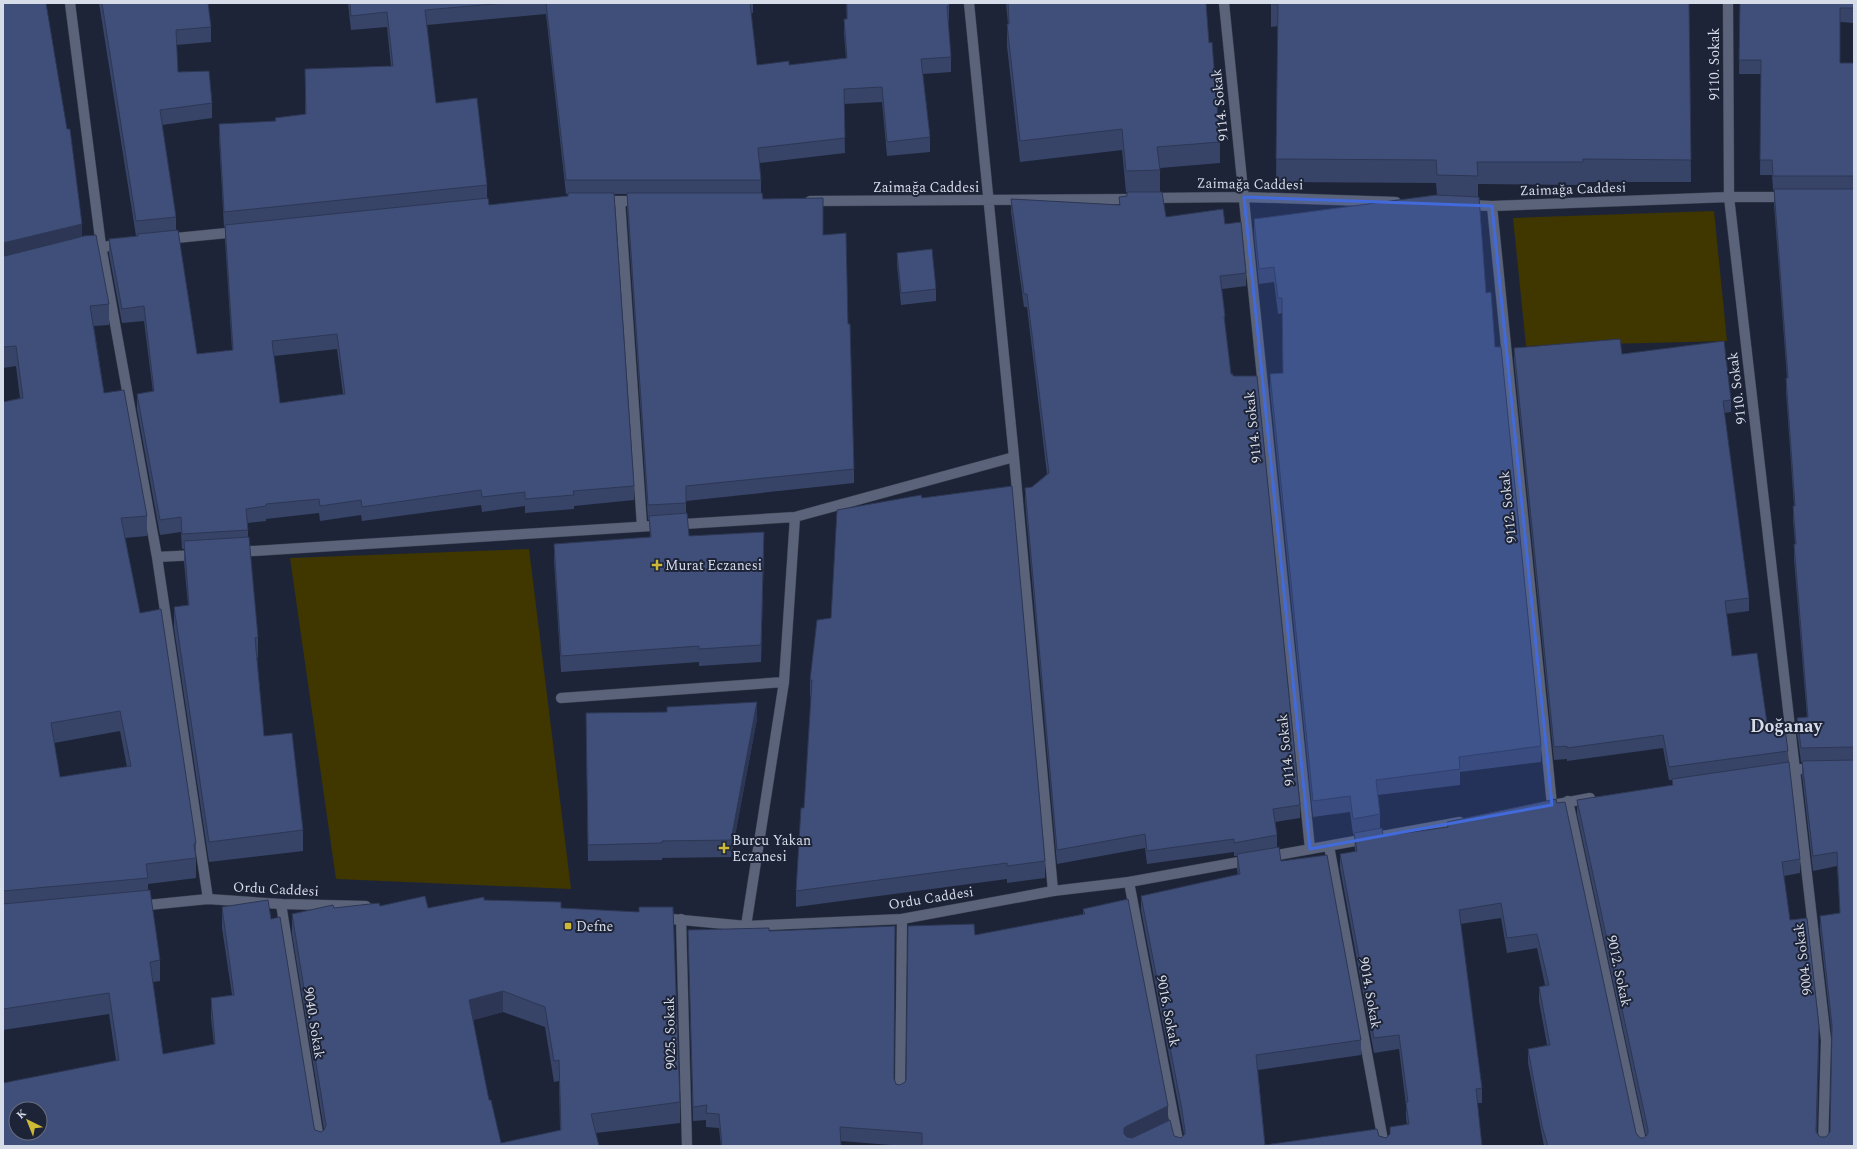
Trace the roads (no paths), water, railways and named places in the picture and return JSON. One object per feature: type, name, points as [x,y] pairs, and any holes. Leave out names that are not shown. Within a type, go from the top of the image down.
[{"type":"street","points":[[70,3],[101,246],[157,557],[208,899]]},
{"type":"street","points":[[969,3],[1014,457],[1053,891]]},
{"type":"street","name":"9114. Sokak","points":[[1224,3],[1310,849]]},
{"type":"street","name":"9110. Sokak","points":[[1728,3],[1729,197],[1795,769]]},
{"type":"street","name":"Zaimağa Caddesi","points":[[800,201],[988,201],[1244,197],[1407,203]]},
{"type":"street","name":"Zaimağa Caddesi","points":[[1461,205],[1492,206],[1729,197],[1799,197]]},
{"type":"street","points":[[589,201],[651,201]]},
{"type":"street","points":[[620,201],[642,526]]},
{"type":"street","name":"9112. Sokak","points":[[1492,206],[1548,806],[1568,802]]},
{"type":"street","points":[[156,240],[243,231]]},
{"type":"street","points":[[78,251],[101,246],[133,242]]},
{"type":"street","points":[[229,553],[796,517],[1014,457]]},
{"type":"street","points":[[746,926],[784,682],[796,517]]},
{"type":"street","points":[[157,557],[205,554]]},
{"type":"street","points":[[561,698],[784,682]]},
{"type":"street","points":[[1764,773],[1795,769],[1824,768]]},
{"type":"street","name":"9004. Sokak","points":[[1795,769],[1826,1040],[1823,1146]]},
{"type":"street","points":[[1568,802],[1599,797]]},
{"type":"street","name":"9012. Sokak","points":[[1568,802],[1642,1146]]},
{"type":"street","name":"Ordu Caddesi","points":[[650,918],[681,919],[746,926],[902,919],[1053,891],[1129,882],[1468,820]]},
{"type":"street","name":"9014. Sokak","points":[[1329,846],[1384,1146]]},
{"type":"street","name":"9016. Sokak","points":[[1129,882],[1179,1146]]},
{"type":"street","name":"Ordu Caddesi","points":[[129,906],[208,899],[281,904],[375,907]]},
{"type":"street","name":"9040. Sokak","points":[[281,904],[320,1146]]},
{"type":"street","name":"9025. Sokak","points":[[681,919],[687,1146]]},
{"type":"street","points":[[900,1093],[902,919]]},
{"type":"street","points":[[1162,1130],[1176,1124]]},
{"type":"place","name":"Murat Eczanesi","points":[[657,565]]},
{"type":"place","name":"Burcu Yakan Eczanesi","points":[[724,848]]},
{"type":"place","name":"Defne","points":[[568,926]]},
{"type":"district","name":"Doğanay","points":[[1786,726]]}]
